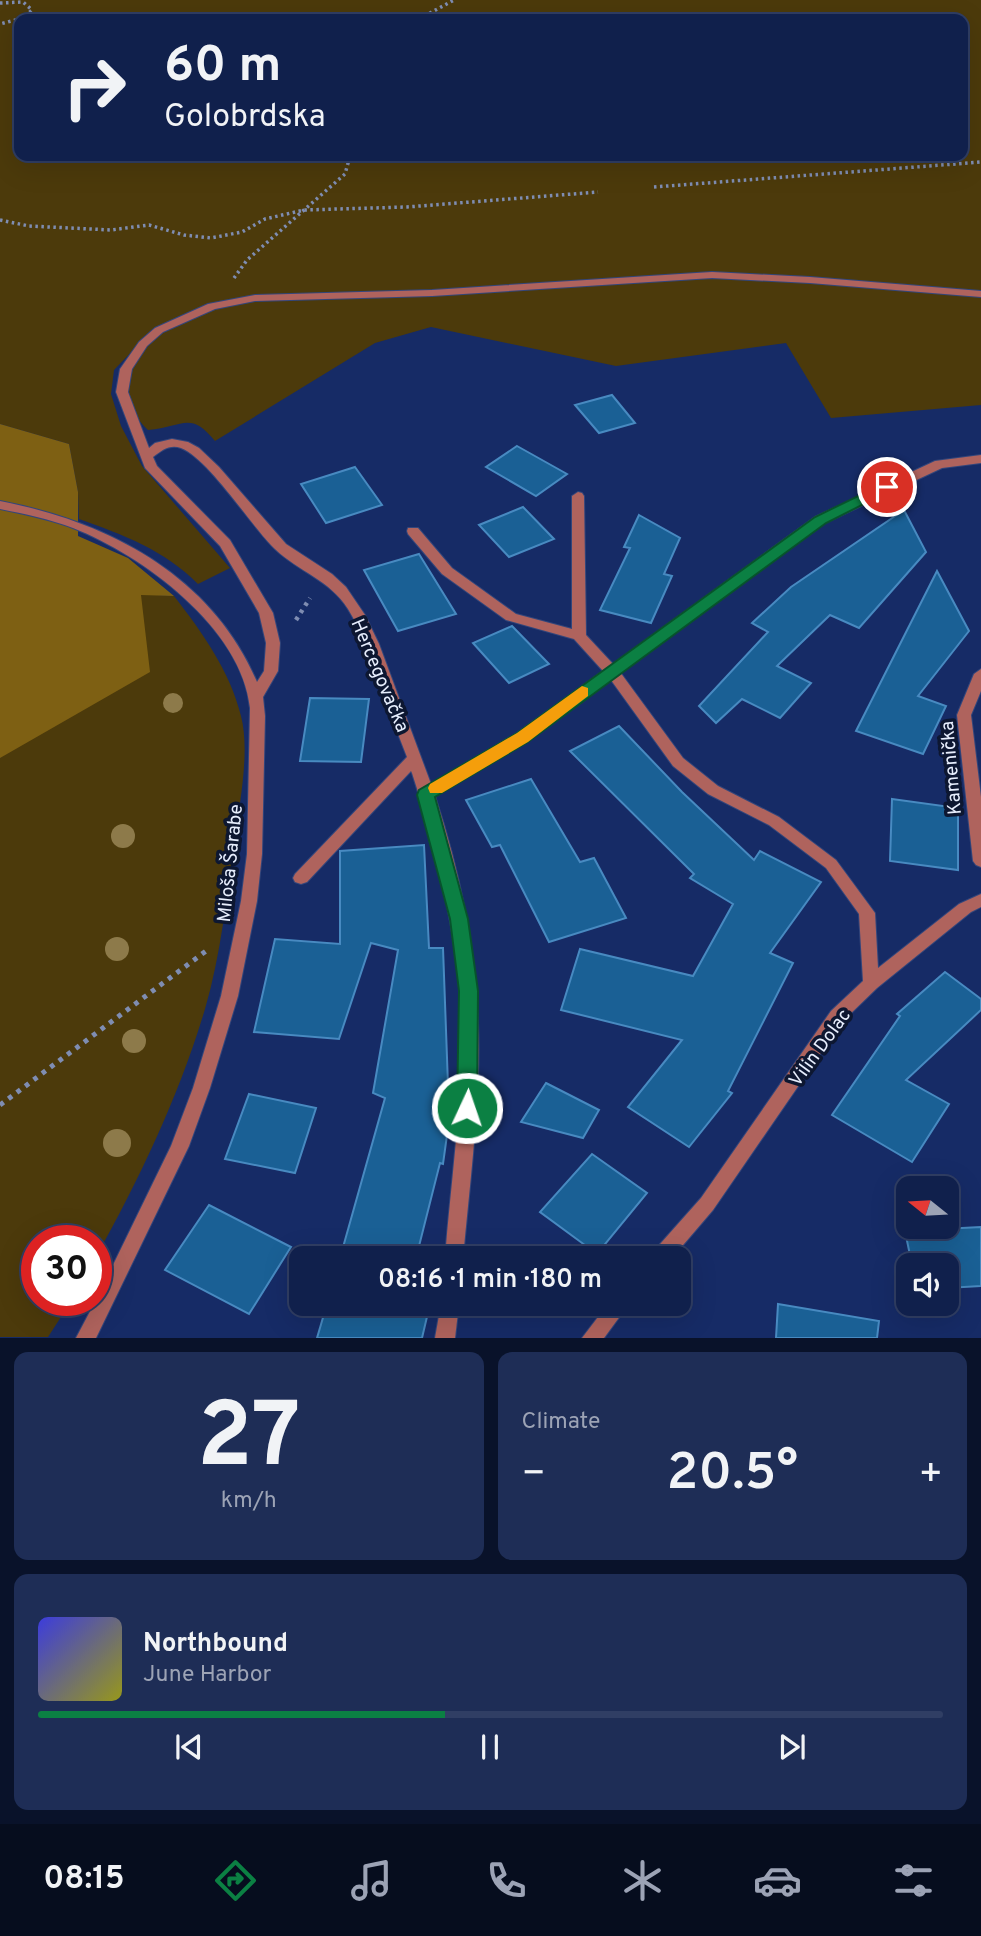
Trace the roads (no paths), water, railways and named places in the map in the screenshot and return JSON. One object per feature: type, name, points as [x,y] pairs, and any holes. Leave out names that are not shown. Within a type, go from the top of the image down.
[{"type":"street","points":[[256,696],[271,671],[273,643],[266,613],[225,543],[152,468],[122,392],[126,369],[132,356],[159,330],[212,306],[255,298],[432,293],[712,275],[981,294]]},
{"type":"street","name":"Hercegovačka","points":[[146,456],[156,447],[172,442],[197,451],[283,549],[314,566],[342,590],[364,626],[415,758],[459,919],[468,991],[469,1083],[455,1246]]},
{"type":"street","points":[[425,795],[522,737],[820,520],[939,464],[981,459]]},
{"type":"street","points":[[578,496],[579,636]]},
{"type":"street","name":"Miloša Šarabe","points":[[0,505],[76,526],[137,554],[184,588],[220,626],[240,658],[256,696],[258,786],[251,890],[228,1007],[185,1136],[85,1338]]},
{"type":"street","points":[[413,531],[447,571],[510,617],[579,636],[611,670],[678,762],[713,790],[774,821],[831,864],[867,913],[871,983]]},
{"type":"street","name":"Kamenička","points":[[981,674],[964,715],[981,861]]},
{"type":"street","points":[[302,878],[415,758]]},
{"type":"street","points":[[871,983],[965,908],[981,900]]},
{"type":"street","name":"Vilin Dolac","points":[[670,1246],[706,1204],[837,1016],[871,983]]},
{"type":"street","points":[[445,1338],[448,1316]]},
{"type":"street","points":[[591,1338],[610,1316]]}]
